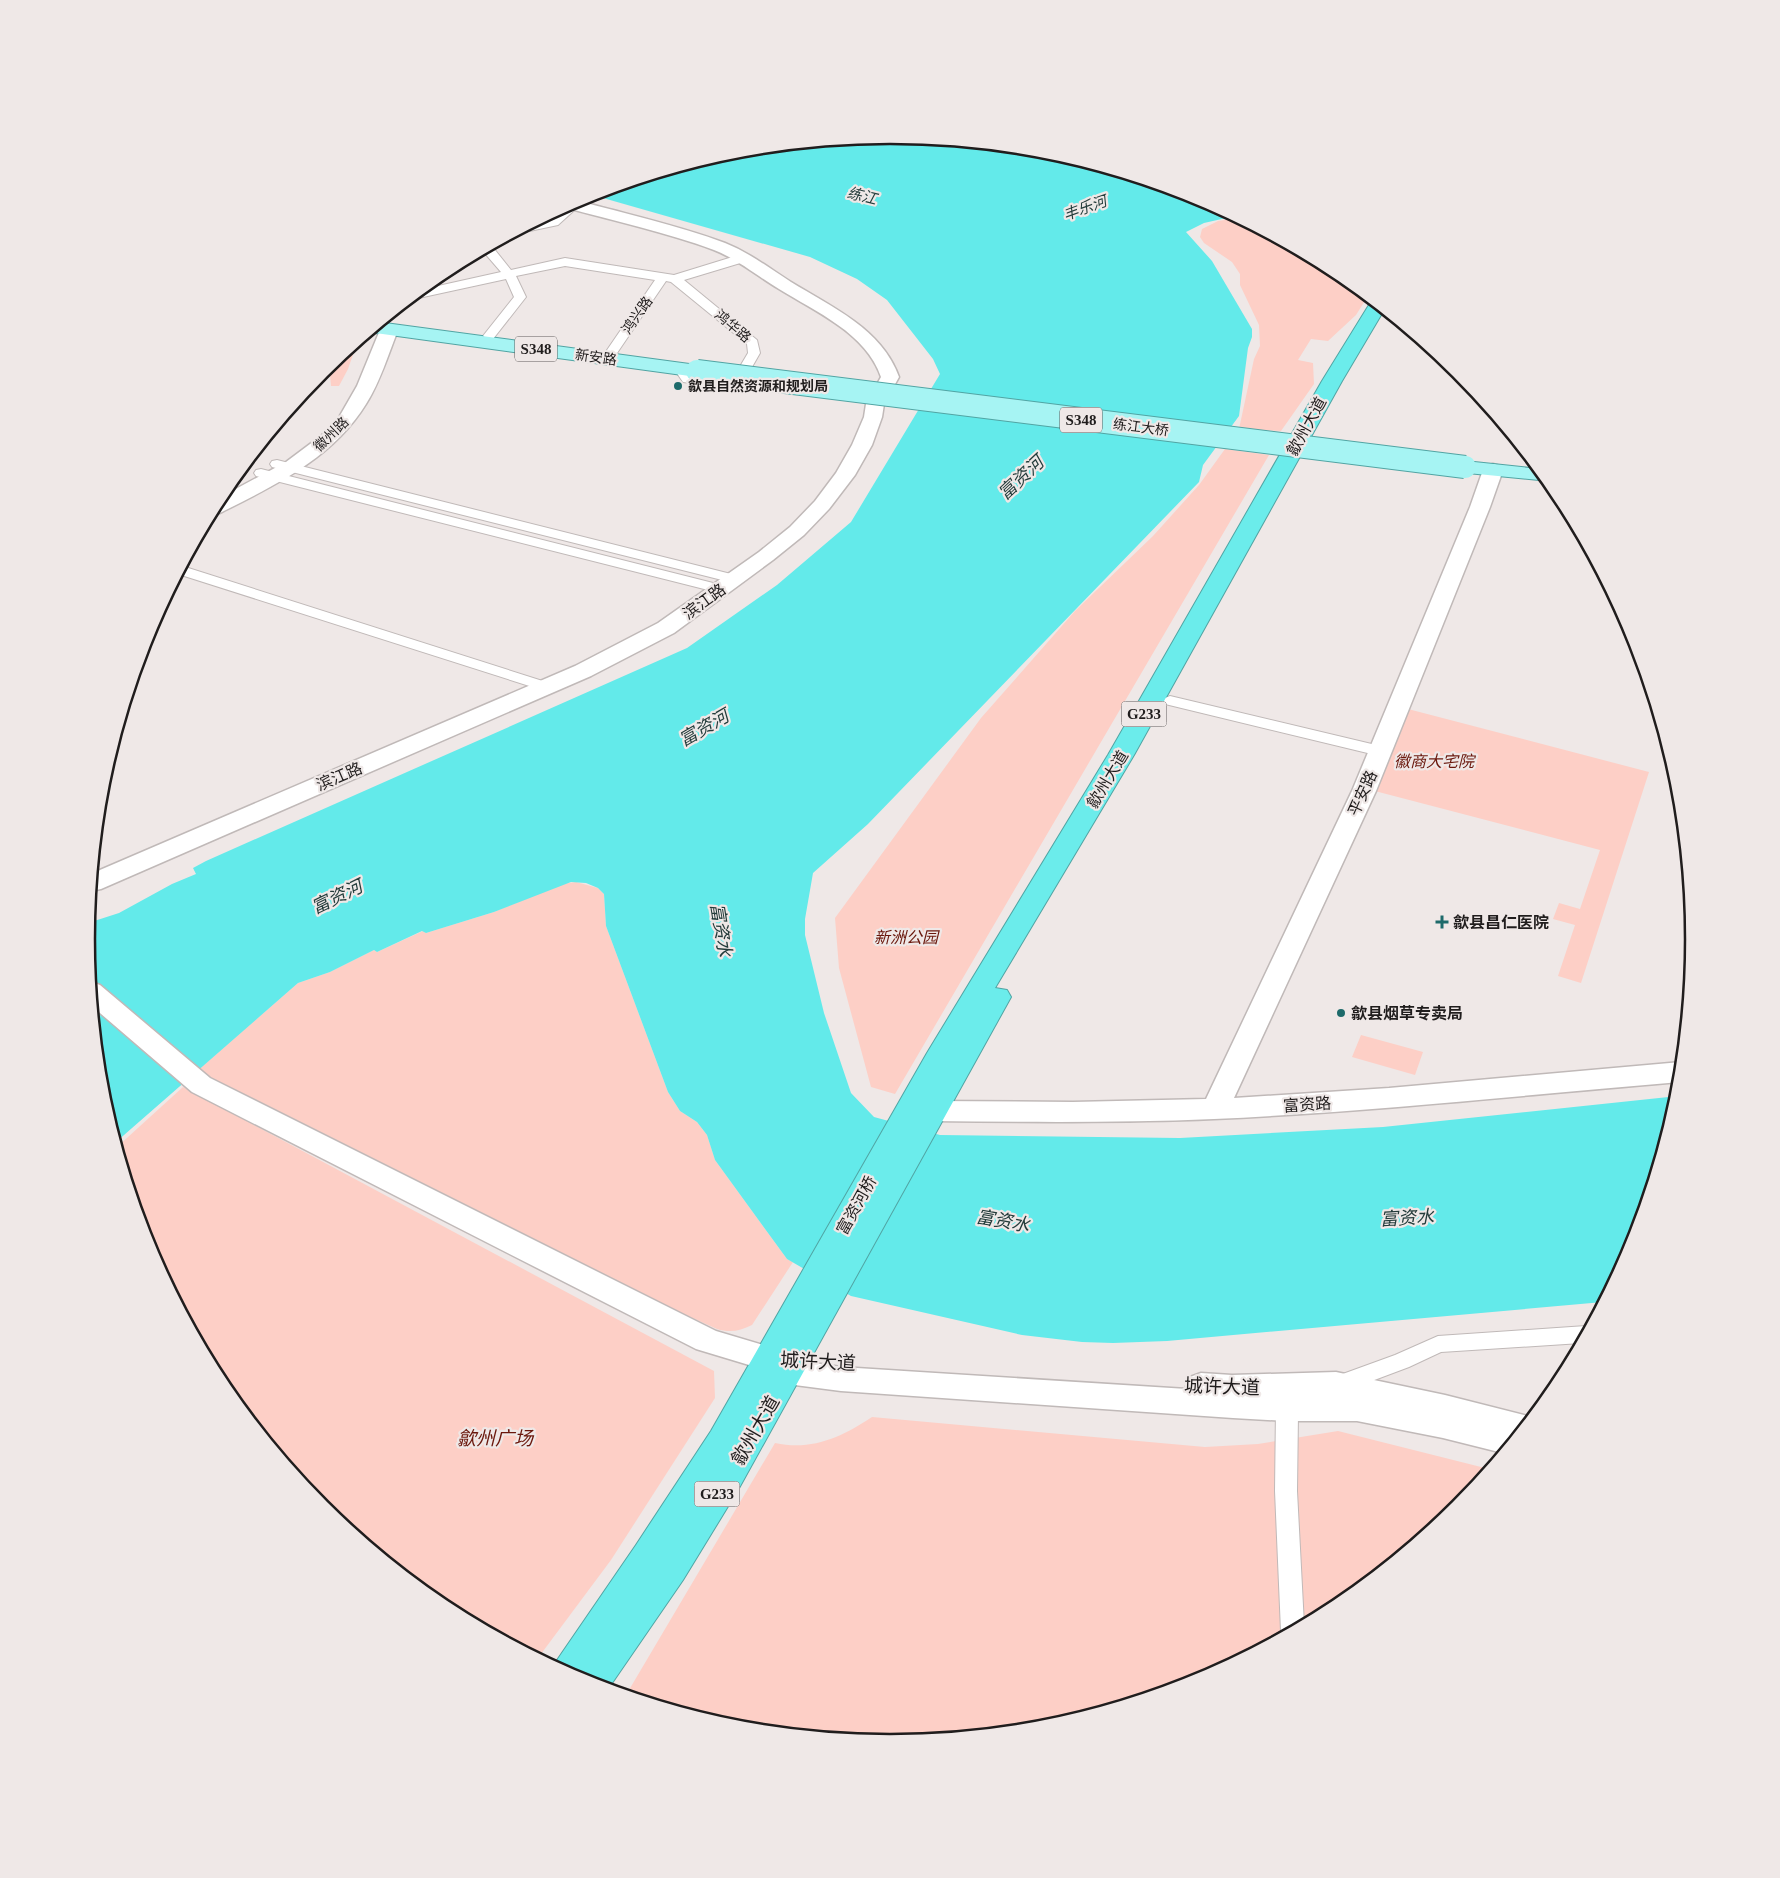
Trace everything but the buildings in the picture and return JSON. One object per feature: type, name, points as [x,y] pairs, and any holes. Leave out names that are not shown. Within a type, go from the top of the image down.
[{"type":"highway","name":"歙州大道","points":[[920,1118],[937,1060],[1121,755],[1332,381],[1375,309]]},
{"type":"highway","name":"歙州大道","points":[[920,1118],[1138,759],[1341,392],[1385,317]]},
{"type":"highway","name":"富资河桥","points":[[818,1293],[920,1118]]},
{"type":"highway","name":"歙州大道","points":[[595,1677],[709,1507],[744,1449],[818,1293]]},
{"type":"highway","name":"歙州大道","points":[[573,1667],[687,1498],[723,1441],[784,1362]]},
{"type":"main road","name":"新安路","points":[[386,324],[611,352],[693,368]]},
{"type":"main road","name":"新安路","points":[[386,324],[693,368]]},
{"type":"main road","name":"练江大桥","points":[[693,368],[1466,464]]},
{"type":"main road","name":"S348","points":[[1466,464],[1530,468]]},
{"type":"main road","name":"S348","points":[[1466,464],[1493,470],[1535,475]]},
{"type":"street","name":"滨江路","points":[[98,881],[547,686],[639,643],[666,628],[795,532],[834,490],[862,445],[874,417],[875,404],[890,377],[883,359],[868,342],[844,322],[743,258],[707,242],[582,207]]},
{"type":"street","points":[[537,226],[554,223],[560,216]]},
{"type":"street","points":[[490,252],[518,287],[520,297],[490,336]]},
{"type":"street","points":[[429,292],[565,262],[669,278],[743,258]]},
{"type":"street","name":"鸿兴路","points":[[611,352],[669,278]]},
{"type":"street","name":"鸿华路","points":[[669,278],[753,343],[754,353],[735,385]]},
{"type":"street","name":"徽州路","points":[[227,500],[327,441],[352,413],[366,388],[384,326]]},
{"type":"street","points":[[693,368],[688,379],[875,404]]},
{"type":"street","points":[[276,470],[727,584]]},
{"type":"street","name":"徽州路","points":[[236,488],[276,470]]},
{"type":"street","name":"平安路","points":[[1215,1109],[1360,799],[1480,507],[1493,470]]},
{"type":"street","points":[[185,572],[547,686]]},
{"type":"street","points":[[1170,701],[1380,752]]},
{"type":"street","points":[[98,997],[201,1084],[707,1340],[784,1362]]},
{"type":"street","name":"富资路","points":[[920,1118],[1215,1109],[1361,1100],[1673,1073]]},
{"type":"street","points":[[1293,1624],[1286,1491],[1287,1408],[1336,1385],[1402,1361],[1438,1344],[1579,1334]]},
{"type":"street","name":"城许大道","points":[[784,1362],[853,1363],[1232,1388],[1336,1385],[1519,1426]]},
{"type":"street","name":"城许大道","points":[[784,1362],[841,1379],[1287,1408],[1358,1408],[1443,1425],[1506,1441]]},
{"type":"green space","points":[[1227,220],[1288,251],[1332,278],[1365,301],[1356,315],[1328,341],[1311,339],[1298,360],[1313,363],[1314,384],[1281,431],[1239,429],[1254,359],[1260,346],[1259,325],[1240,285],[1240,274],[1232,262],[1204,243],[1200,237],[1202,229],[1218,221]]},
{"type":"green space","points":[[354,353],[339,386],[331,386],[330,375]]},
{"type":"green space","name":"新洲公园","points":[[1225,449],[1269,455],[895,1094],[871,1087],[839,968],[835,918],[981,718],[1075,611],[1153,536],[1199,485]]},
{"type":"green space","name":"徽商大宅院","points":[[1408,709],[1649,772],[1581,983],[1558,976],[1575,925],[1553,919],[1559,903],[1580,909],[1600,850],[1371,790]]},
{"type":"green space","points":[[576,882],[598,888],[604,894],[606,926],[668,1092],[680,1111],[697,1122],[707,1135],[715,1160],[787,1259],[793,1262],[752,1325],[743,1329],[731,1331],[717,1329],[561,1259],[206,1080],[198,1070],[298,983],[330,972],[374,950],[377,952],[423,931],[426,933],[494,912],[561,884]]},
{"type":"green space","points":[[1361,1035],[1423,1052],[1415,1075],[1352,1057]]},
{"type":"green space","name":"歙州广场","points":[[183,1087],[714,1371],[715,1398],[611,1560],[541,1653],[492,1627],[448,1600],[406,1570],[366,1537],[328,1501],[292,1463],[259,1423],[229,1381],[177,1291],[137,1195],[122,1143]]},
{"type":"green space","points":[[872,1417],[1205,1447],[1258,1444],[1338,1431],[1484,1468],[1414,1537],[1374,1570],[1332,1600],[1242,1652],[1146,1692],[1096,1707],[1045,1719],[994,1727],[890,1734],[786,1727],[735,1719],[684,1707],[629,1690],[775,1443],[789,1445],[814,1444],[849,1431]]},
{"type":"water","points":[[890,144],[942,146],[994,151],[1045,159],[1096,171],[1146,186],[1225,218],[1204,223],[1186,232],[1212,261],[1252,329],[1239,416],[1203,465],[1199,482],[868,824],[813,873],[805,919],[805,935],[824,1013],[851,1093],[874,1117],[940,1135],[1180,1138],[1383,1127],[1669,1097],[1658,1145],[1643,1195],[1624,1243],[1597,1303],[1167,1341],[1113,1343],[1082,1342],[1022,1335],[851,1296],[787,1259],[715,1160],[707,1135],[697,1122],[680,1111],[668,1092],[606,926],[604,894],[598,888],[586,883],[571,882],[494,912],[426,933],[422,931],[377,952],[374,950],[330,972],[298,983],[120,1138],[110,1094],[102,1043],[97,991],[96,921],[119,913],[172,884],[196,874],[193,868],[206,861],[687,648],[777,585],[851,522],[940,374],[933,359],[887,300],[857,279],[810,257],[603,198],[634,186],[684,171],[735,159],[786,151],[838,146]]},
{"type":"place","name":"歙县自然资源和规划局","points":[[678,386]]},
{"type":"place","name":"歙县昌仁医院","points":[[1442,922]]},
{"type":"place","name":"歙县烟草专卖局","points":[[1341,1013]]},
{"type":"water label","name":"练江","points":[[862,196]]},
{"type":"water label","name":"丰乐河","points":[[1085,208]]},
{"type":"water label","name":"富资河","points":[[1021,478]]},
{"type":"water label","name":"富资河","points":[[704,728]]},
{"type":"water label","name":"富资河","points":[[337,897]]},
{"type":"water label","name":"富资水","points":[[721,930]]},
{"type":"water label","name":"富资水","points":[[1407,1218]]},
{"type":"water label","name":"富资水","points":[[1003,1221]]}]
